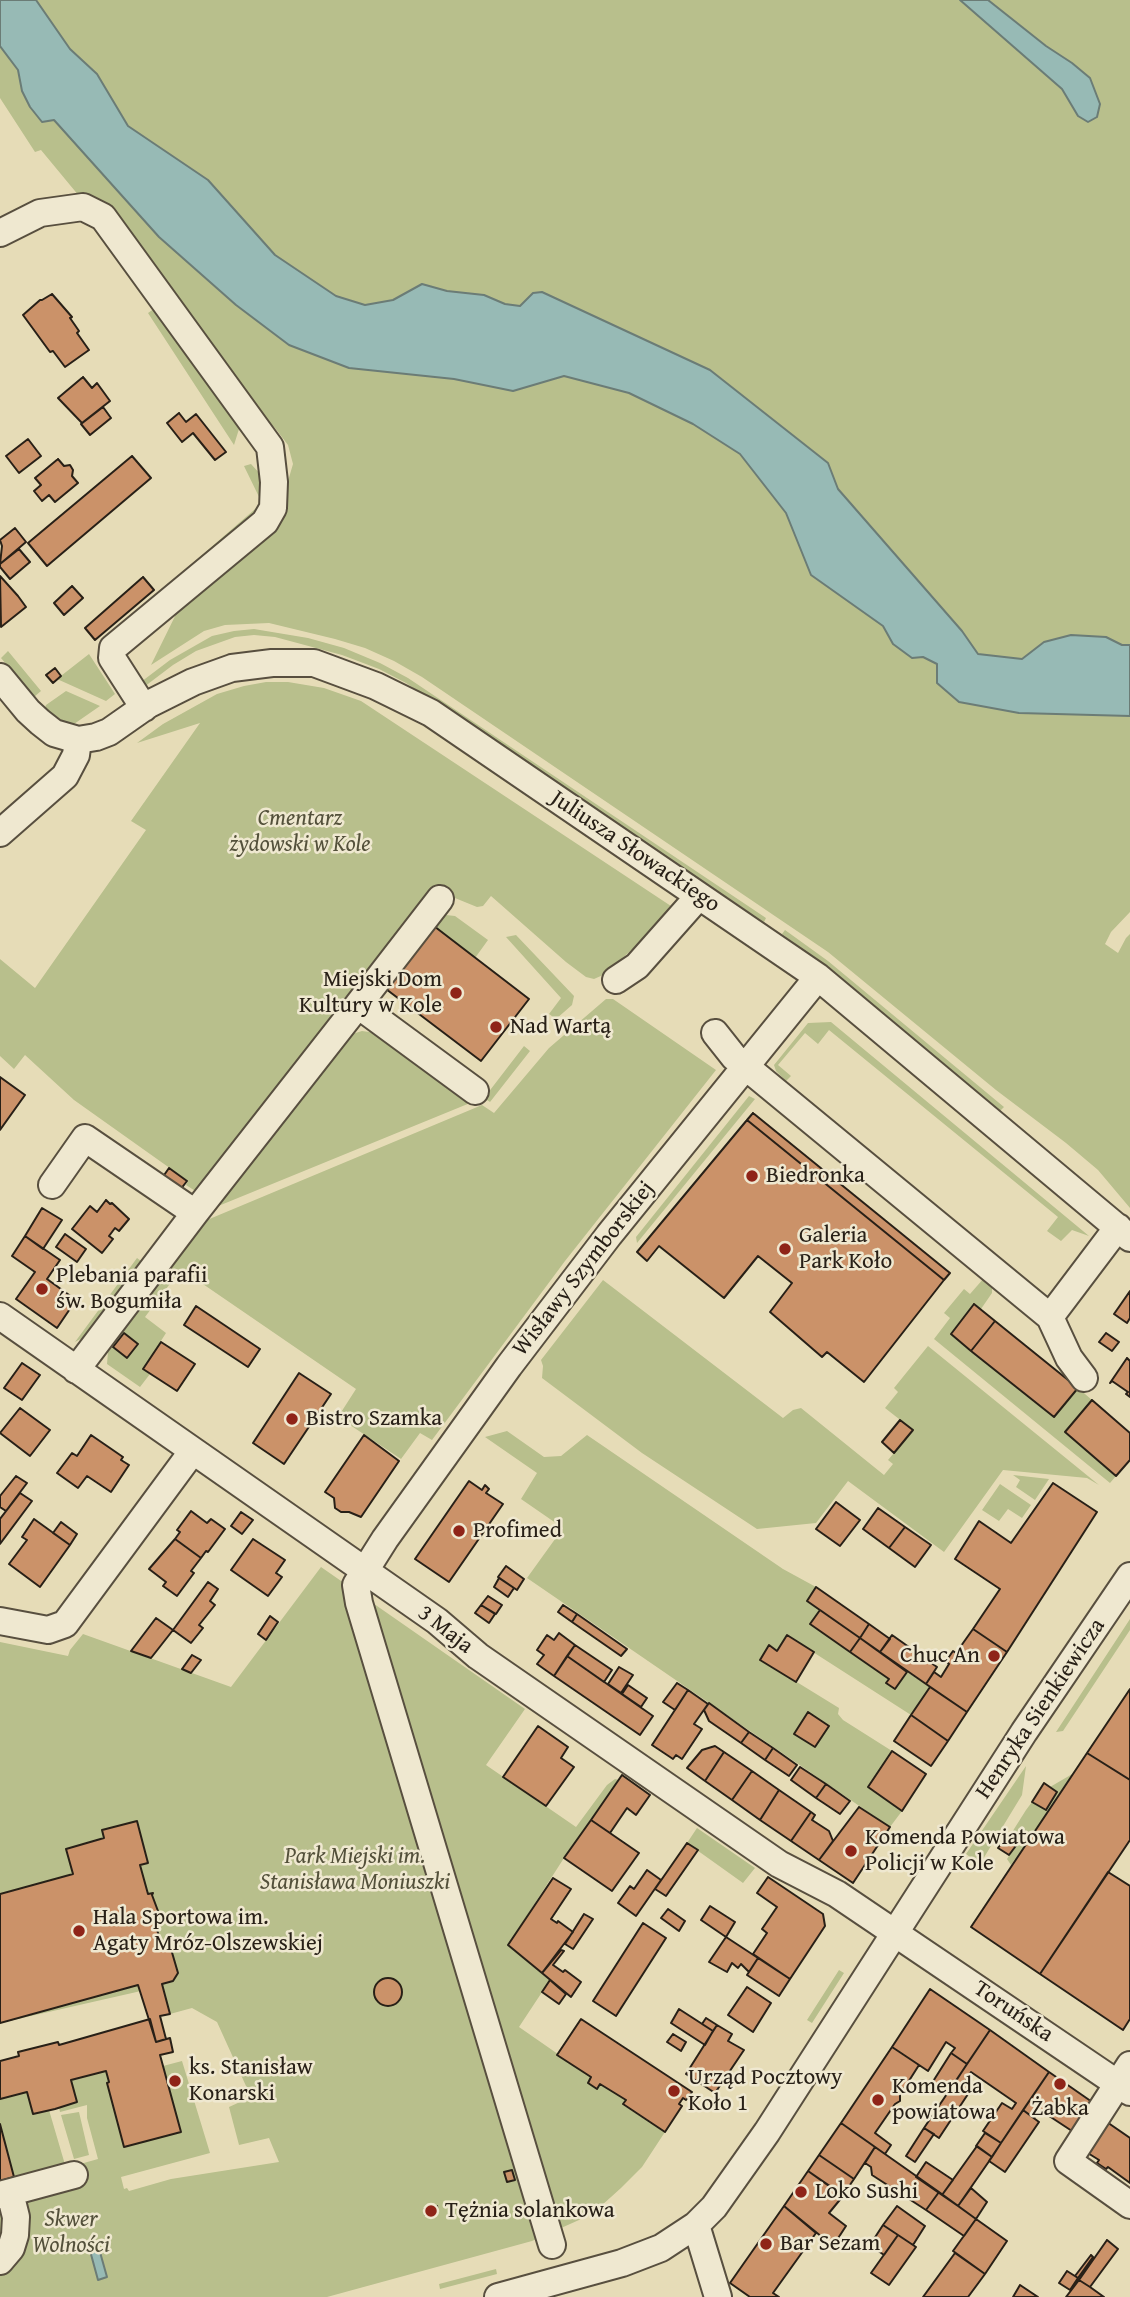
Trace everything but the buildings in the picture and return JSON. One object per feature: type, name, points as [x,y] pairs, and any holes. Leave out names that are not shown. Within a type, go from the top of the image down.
[{"type":"street","points":[[0,233],[40,213],[83,206],[103,217],[270,447],[274,482],[273,508],[265,523],[113,648],[112,658],[144,708]]},
{"type":"street","name":"Juliusza Słowackiego","points":[[78,740],[109,732],[144,708],[193,682],[232,668],[272,663],[314,663],[376,686],[431,713],[818,977],[1124,1233]]},
{"type":"street","points":[[0,677],[40,722],[54,733],[78,740],[76,755],[65,776],[0,834]]},
{"type":"street","points":[[616,980],[637,965],[699,896]]},
{"type":"street","points":[[76,1370],[440,899]]},
{"type":"street","name":"Wisławy Szymborskiej","points":[[363,1571],[509,1366],[609,1235],[818,977]]},
{"type":"street","points":[[358,1005],[475,1091]]},
{"type":"street","points":[[715,1033],[734,1057],[1050,1317],[1069,1358],[1084,1378]]},
{"type":"street","points":[[52,1185],[85,1138],[195,1213]]},
{"type":"street","points":[[1050,1317],[1124,1233]]},
{"type":"street","name":"3 Maja","points":[[0,1316],[437,1621],[478,1656],[779,1864],[837,1894],[896,1933]]},
{"type":"street","points":[[0,1621],[48,1630],[65,1624],[192,1452]]},
{"type":"street","points":[[363,1571],[356,1585],[359,1604],[552,2245]]},
{"type":"street","name":"Henryka Sienkiewicza","points":[[498,2297],[622,2263],[661,2248],[696,2225],[732,2184],[1018,1743],[1130,1576]]},
{"type":"street","name":"Toruńska","points":[[896,1933],[1126,2080]]},
{"type":"street","points":[[1126,2080],[1068,2161],[1130,2205]]},
{"type":"street","points":[[0,2261],[10,2248],[15,2235],[16,2217],[5,2194],[74,2175]]},
{"type":"street","points":[[696,2225],[718,2297]]},
{"type":"green space","points":[[0,0],[1130,0],[1130,912],[1111,932],[1105,944],[1118,953],[1130,934],[1130,1208],[1098,1170],[828,952],[422,677],[394,661],[365,648],[269,623],[225,625],[204,631],[151,665],[183,600],[281,505],[293,464],[288,445],[275,428],[257,411],[41,150],[35,152],[0,98]]},
{"type":"green space","points":[[158,306],[239,429],[234,445],[148,313]]},
{"type":"green space","points":[[251,464],[262,476],[264,509],[243,532],[156,595],[262,503],[244,466]]},
{"type":"green space","points":[[254,629],[308,638],[344,648],[408,678],[766,918],[764,922],[406,683],[342,655],[275,637],[235,637],[196,651],[140,690],[137,685],[170,660],[212,636]]},
{"type":"green space","points":[[8,651],[41,691],[34,697],[1,658]]},
{"type":"green space","points":[[89,654],[115,694],[106,701],[57,679]]},
{"type":"green space","name":"Cmentarz żydowski w Kole","points":[[266,682],[288,682],[324,688],[361,701],[677,910],[603,975],[594,979],[586,977],[566,962],[491,896],[483,906],[477,907],[450,896],[203,1196],[186,1185],[188,1181],[74,1100],[25,1055],[14,1069],[0,1056],[0,959],[35,988],[146,830],[131,821],[200,723],[137,743],[163,724],[217,694]]},
{"type":"green space","points":[[66,691],[100,706],[74,724],[44,711],[46,705]]},
{"type":"green space","points":[[446,915],[455,916],[488,940],[475,958],[430,923]]},
{"type":"green space","points":[[785,930],[828,961],[1004,1107],[1000,1111],[985,1099],[826,967],[782,934]]},
{"type":"green space","points":[[516,935],[574,996],[572,1005],[556,1019],[549,1014],[561,998],[506,937]]},
{"type":"green space","points":[[606,999],[613,999],[716,1070],[565,1261],[432,1440],[420,1433],[401,1459],[338,1417],[356,1389],[181,1269],[145,1317],[166,1333],[143,1369],[150,1374],[140,1387],[107,1364],[108,1352],[207,1220],[482,1105],[494,1113],[549,1048]]},
{"type":"green space","points":[[831,1022],[1089,1236],[1072,1230],[1061,1241],[1047,1231],[1058,1217],[829,1030],[818,1044],[805,1033],[778,1065],[791,1076],[786,1081],[774,1065],[808,1023]]},
{"type":"green space","points":[[362,1031],[376,1033],[475,1101],[211,1209],[349,1035]]},
{"type":"green space","points":[[524,1046],[530,1051],[490,1102],[484,1098]]},
{"type":"green space","points":[[749,1096],[755,1099],[637,1243],[636,1237]]},
{"type":"green space","points":[[137,1258],[149,1267],[86,1336],[75,1342]]},
{"type":"green space","points":[[984,1278],[992,1284],[992,1293],[981,1309],[974,1304],[951,1334],[1054,1416],[1078,1388],[1092,1400],[1065,1432],[1116,1476],[1110,1483],[934,1339],[950,1318],[944,1313],[964,1289],[970,1294]]},
{"type":"green space","points":[[603,1280],[783,1418],[793,1410],[801,1408],[884,1475],[893,1464],[888,1460],[913,1430],[885,1408],[898,1392],[894,1388],[928,1346],[1099,1485],[1087,1478],[1003,1470],[944,1552],[848,1481],[816,1523],[757,1529],[642,1453],[542,1378],[541,1360]]},
{"type":"green space","points":[[507,1431],[544,1457],[561,1456],[587,1435],[783,1569],[816,1587],[807,1601],[820,1610],[811,1623],[889,1679],[887,1683],[895,1689],[907,1672],[930,1687],[911,1715],[788,1636],[777,1651],[769,1646],[761,1660],[839,1708],[838,1714],[843,1720],[892,1751],[868,1787],[902,1811],[890,1827],[527,1578],[563,1528],[521,1499],[537,1473],[485,1437]]},
{"type":"green space","points":[[1013,1475],[1049,1479],[1035,1500],[1016,1487],[1020,1480]]},
{"type":"green space","points":[[1000,1484],[1031,1505],[1022,1518],[1008,1509],[999,1521],[982,1510]]},
{"type":"green space","name":"Park Miejski im. Stanisława Moniuszki","points":[[321,1567],[525,1709],[486,1765],[576,1827],[607,1785],[615,1779],[619,1780],[508,1945],[550,1980],[519,2027],[591,2077],[588,2083],[597,2089],[600,2084],[626,2100],[623,2105],[665,2132],[642,2167],[601,2206],[579,2220],[532,2241],[327,2297],[0,2297],[0,2181],[14,2177],[0,2124],[0,2099],[27,2092],[33,2114],[49,2110],[66,2168],[98,2159],[87,2118],[87,2105],[60,2112],[59,2107],[77,2102],[71,2080],[106,2071],[124,2146],[163,2066],[182,2061],[210,2153],[121,2177],[124,2189],[129,2191],[171,2179],[279,2162],[269,2138],[239,2145],[229,2107],[251,2097],[217,2022],[192,2008],[170,2014],[163,1986],[0,2023],[0,1642],[68,1656],[83,1634],[231,1687]]},
{"type":"green space","points":[[1130,1619],[1130,1630],[1063,1731],[1056,1732]]},
{"type":"green space","points":[[1026,1766],[1022,1795],[980,1864],[966,1854]]},
{"type":"green space","points":[[1074,1773],[1017,1860],[1011,1865],[1007,1859],[1017,1843],[1009,1837],[1026,1810],[1032,1802],[1046,1810],[1057,1792],[1050,1787]]},
{"type":"green space","points":[[697,1828],[755,1868],[743,1883],[687,1843]]},
{"type":"green space","points":[[839,1970],[844,1973],[812,2023],[807,2020]]},
{"type":"green space","points":[[79,2112],[89,2155],[74,2159],[61,2115]]},
{"type":"green space","points":[[496,2269],[497,2274],[440,2289],[439,2284]]},
{"type":"water","points":[[0,0],[36,0],[70,49],[97,74],[128,126],[208,180],[275,255],[336,296],[365,305],[393,300],[422,284],[447,291],[484,295],[505,304],[520,306],[533,293],[542,292],[710,370],[828,463],[838,489],[962,631],[978,654],[1022,659],[1044,642],[1071,635],[1106,637],[1122,645],[1130,645],[1130,716],[1019,713],[959,702],[937,683],[937,664],[923,657],[912,658],[893,644],[883,626],[811,575],[786,513],[740,454],[693,424],[629,393],[564,376],[513,391],[454,379],[349,368],[289,345],[236,305],[159,237],[54,120],[42,122],[22,91],[18,70],[0,46]]},
{"type":"water","points":[[960,0],[988,0],[1090,78],[1100,104],[1097,117],[1088,122],[1078,116],[1062,89]]},
{"type":"water","points":[[98,2245],[107,2277],[98,2280],[89,2247]]},
{"type":"place","name":"Miejski Dom Kultury w Kole","points":[[456,993]]},
{"type":"place","name":"Nad Wartą","points":[[496,1027]]},
{"type":"place","name":"Biedronka","points":[[752,1176]]},
{"type":"place","name":"Galeria Park Koło","points":[[785,1249]]},
{"type":"place","name":"Plebania parafii św. Bogumiła","points":[[42,1289]]},
{"type":"place","name":"Bistro Szamka","points":[[292,1419]]},
{"type":"place","name":"Profimed","points":[[459,1531]]},
{"type":"place","name":"Chuc An","points":[[994,1656]]},
{"type":"place","name":"Komenda Powiatowa Policji w Kole","points":[[851,1851]]},
{"type":"place","name":"Hala Sportowa im. Agaty Mróz-Olszewskiej","points":[[79,1931]]},
{"type":"place","name":"ks. Stanisław Konarski","points":[[175,2081]]},
{"type":"place","name":"Żabka","points":[[1060,2084]]},
{"type":"place","name":"Urząd Pocztowy Koło 1","points":[[674,2091]]},
{"type":"place","name":"Komenda powiatowa","points":[[878,2100]]},
{"type":"place","name":"Loko Sushi","points":[[801,2192]]},
{"type":"place","name":"Tężnia solankowa","points":[[431,2211]]},
{"type":"place","name":"Bar Sezam","points":[[766,2244]]},
{"type":"park label","name":"Skwer Wolności","points":[[71,2233]]}]
